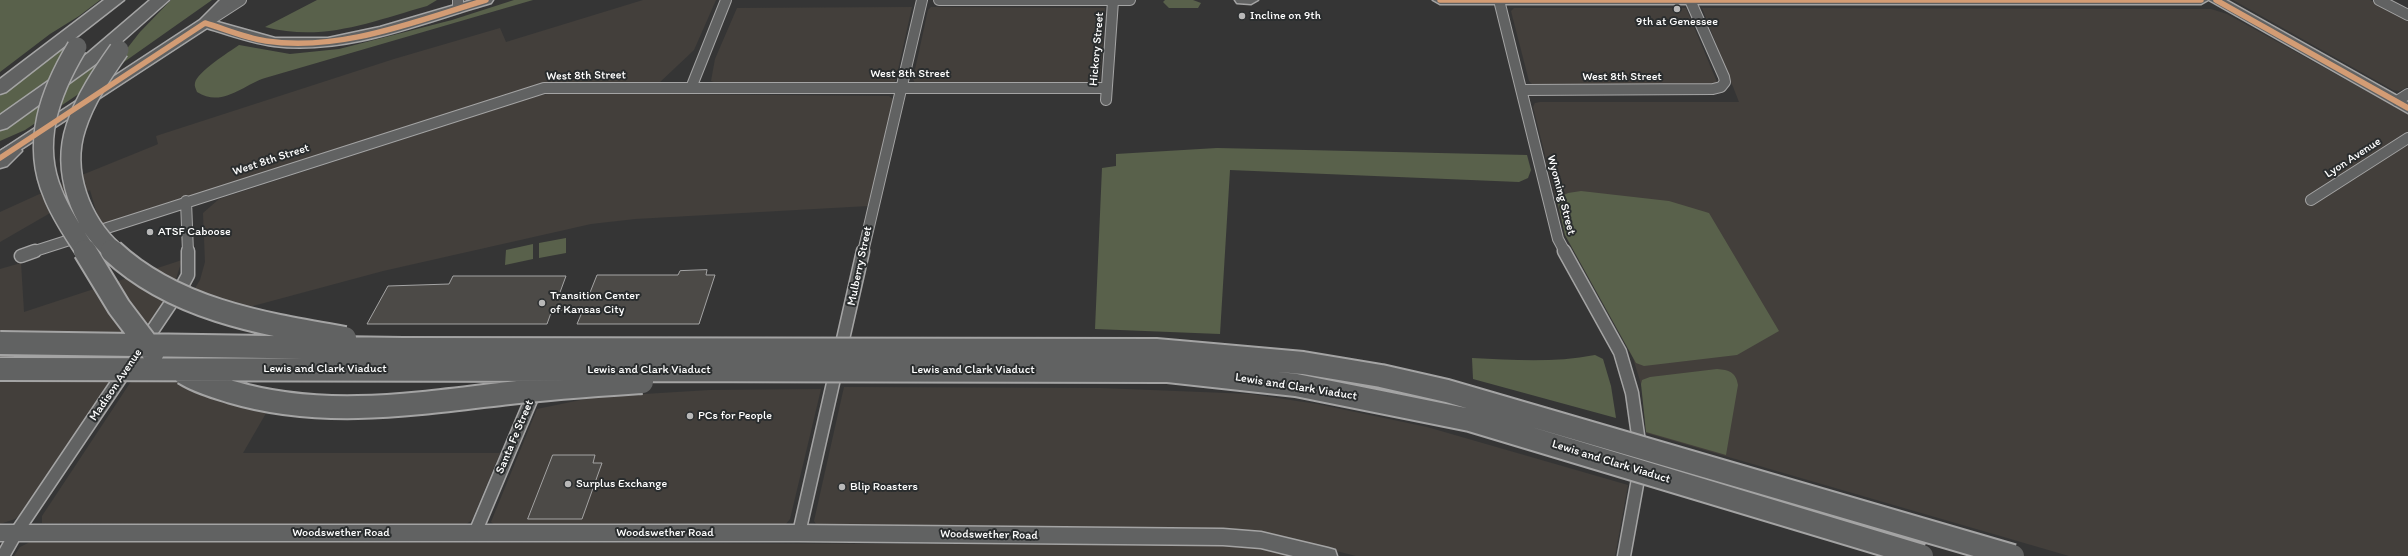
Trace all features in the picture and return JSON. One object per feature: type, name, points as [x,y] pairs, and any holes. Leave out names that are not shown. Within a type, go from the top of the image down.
[{"type":"highway","points":[[0,88],[115,0]]},
{"type":"highway","points":[[119,0],[92,27],[77,47],[59,76],[46,112],[43,154],[47,180],[62,213],[123,313],[153,351],[188,376],[232,392],[272,402],[310,408],[348,408],[396,406],[560,388],[820,370]]},
{"type":"highway","points":[[0,124],[94,57],[160,0]]},
{"type":"highway","points":[[164,0],[119,50],[90,94],[76,127],[72,153],[75,198],[84,217],[119,258],[166,290],[226,313],[267,323],[403,349]]},
{"type":"highway","points":[[0,83],[27,66]]},
{"type":"highway","points":[[0,343],[403,349]]},
{"type":"highway","name":"Lewis and Clark Viaduct","points":[[403,349],[1156,350],[1303,363],[1381,376],[1461,395],[2013,556]]},
{"type":"highway","name":"Lewis and Clark Viaduct","points":[[0,368],[1168,371],[1296,385],[1470,420],[1922,556]]},
{"type":"street","points":[[211,25],[227,0]]},
{"type":"street","points":[[3,155],[211,25],[241,0]]},
{"type":"street","points":[[211,25],[258,39],[299,43],[326,42],[380,30],[458,4],[486,0]]},
{"type":"street","points":[[691,88],[726,0]]},
{"type":"street","name":"Mulberry Street","points":[[799,533],[922,0]]},
{"type":"street","points":[[939,0],[1130,0]]},
{"type":"street","points":[[1242,0],[1251,0]]},
{"type":"street","points":[[1440,0],[2201,0]]},
{"type":"street","name":"Wyoming Street","points":[[1499,0],[1558,239],[1569,262],[1615,341],[1624,364],[1639,434],[1640,455],[1640,473],[1624,556]]},
{"type":"street","name":"West 8th Street","points":[[1522,90],[1713,89],[1722,85],[1725,82],[1724,78],[1690,0]]},
{"type":"street","points":[[2216,0],[2404,101]]},
{"type":"street","points":[[2379,0],[2408,15]]},
{"type":"street","name":"Hickory Street","points":[[1106,100],[1113,1]]},
{"type":"street","name":"West 8th Street","points":[[21,256],[186,201],[544,88],[1106,88]]},
{"type":"street","name":"Lyon Avenue","points":[[2311,200],[2408,138]]},
{"type":"street","name":"Madison Avenue","points":[[3,556],[8,533],[181,288],[188,274],[189,264],[186,201]]},
{"type":"street","name":"Santa Fe Street","points":[[475,533],[555,341]]},
{"type":"street","name":"Woodswether Road","points":[[8,533],[799,533],[1222,537],[1261,540],[1328,556]]},
{"type":"shaded area","points":[[643,0],[716,0],[694,50],[659,83],[536,86],[100,225],[90,190],[0,242],[0,212],[77,177],[156,145],[158,144],[156,136],[394,59],[500,28],[506,42]]},
{"type":"shaded area","points":[[2233,0],[2370,0],[2408,19],[2408,87],[2399,91],[2393,90]]},
{"type":"shaded area","points":[[912,7],[895,83],[716,83],[711,81],[715,59],[737,8]]},
{"type":"shaded area","points":[[931,7],[1105,8],[1100,82],[915,83],[913,79],[928,10]]},
{"type":"shaded area","points":[[1514,8],[1686,8],[1717,82],[1714,85],[1534,86],[1529,81],[1511,11]]},
{"type":"shaded area","points":[[1702,8],[2211,9],[2227,14],[2408,114],[2408,556],[2069,556],[1646,433],[1643,391],[1633,358],[1565,235],[1533,107],[1535,103],[1540,102],[1739,102]]},
{"type":"shaded area","points":[[553,93],[889,96],[893,99],[868,206],[635,219],[591,224],[383,271],[238,310],[192,293],[200,280],[205,262],[203,213],[219,199],[537,96]]},
{"type":"shaded area","points":[[182,260],[174,285],[24,511],[15,519],[0,524],[0,269],[21,263],[24,312]]},
{"type":"shaded area","points":[[132,380],[179,381],[269,408],[243,453],[500,453],[472,520],[465,525],[456,527],[42,523],[42,516]]},
{"type":"shaded area","points":[[844,387],[1101,388],[1251,394],[1317,404],[1427,427],[1628,485],[1615,556],[1356,556],[1281,537],[818,527],[814,521]]},
{"type":"shaded area","points":[[821,389],[790,519],[785,525],[495,525],[491,522],[537,409],[595,397],[710,390]]},
{"type":"shaded area","points":[[32,541],[1239,545],[1265,547],[1301,556],[14,556],[20,547]]},
{"type":"green space","points":[[0,0],[100,0],[79,16],[50,34],[0,72]]},
{"type":"green space","points":[[171,0],[212,0],[107,74],[140,32]]},
{"type":"green space","points":[[317,0],[437,0],[427,6],[347,28],[307,32],[287,31],[265,27]]},
{"type":"green space","points":[[514,0],[533,0],[265,78],[232,94],[215,98],[197,92],[195,86],[197,78],[201,73],[239,45],[290,54],[339,49],[452,20]]},
{"type":"green space","points":[[1165,0],[1193,0],[1201,3],[1198,8],[1169,8],[1163,2]]},
{"type":"green space","points":[[75,41],[44,86],[0,116],[0,96],[61,46]]},
{"type":"green space","points":[[107,52],[83,91],[25,130],[0,141],[0,129]]},
{"type":"green space","points":[[1217,148],[1527,155],[1531,170],[1528,178],[1519,182],[1230,170],[1220,334],[1095,329],[1102,168],[1116,166],[1116,154]]},
{"type":"green space","points":[[1581,191],[1669,201],[1709,213],[1779,331],[1737,355],[1644,366],[1636,363],[1565,235],[1558,204],[1560,197],[1568,193]]},
{"type":"green space","points":[[566,238],[566,253],[539,258],[539,243]]},
{"type":"green space","points":[[533,244],[533,259],[505,265],[506,250]]},
{"type":"green space","points":[[1595,355],[1603,359],[1611,386],[1616,418],[1473,379],[1472,358],[1549,360],[1580,358]]},
{"type":"green space","points":[[1717,369],[1725,370],[1734,374],[1738,385],[1726,455],[1646,432],[1641,384],[1642,380],[1650,377]]},
{"type":"building","name":"Transition Center of Kansas City","points":[[707,270],[706,275],[715,275],[699,324],[577,324],[583,310],[552,310],[547,324],[367,324],[388,286],[449,284],[453,276],[566,276],[559,295],[589,295],[597,275],[678,275],[680,271]]},
{"type":"building","name":"Surplus Exchange","points":[[553,455],[595,455],[593,463],[602,463],[582,519],[528,519]]},
{"type":"transit line","points":[[0,158],[205,23],[248,37],[266,41],[302,43],[329,41],[356,37],[409,24],[486,0]]},
{"type":"transit line","points":[[1440,0],[2201,0]]},
{"type":"transit line","points":[[2216,0],[2408,108]]},
{"type":"place","name":"9th at Genessee","points":[[1677,9]]},
{"type":"place","name":"Incline on 9th","points":[[1242,16]]},
{"type":"place","name":"ATSF Caboose","points":[[150,232]]},
{"type":"place","name":"Transition Center of Kansas City","points":[[542,303]]},
{"type":"place","name":"PCs for People","points":[[690,416]]},
{"type":"place","name":"Surplus Exchange","points":[[568,484]]},
{"type":"place","name":"Blip Roasters","points":[[842,487]]}]
